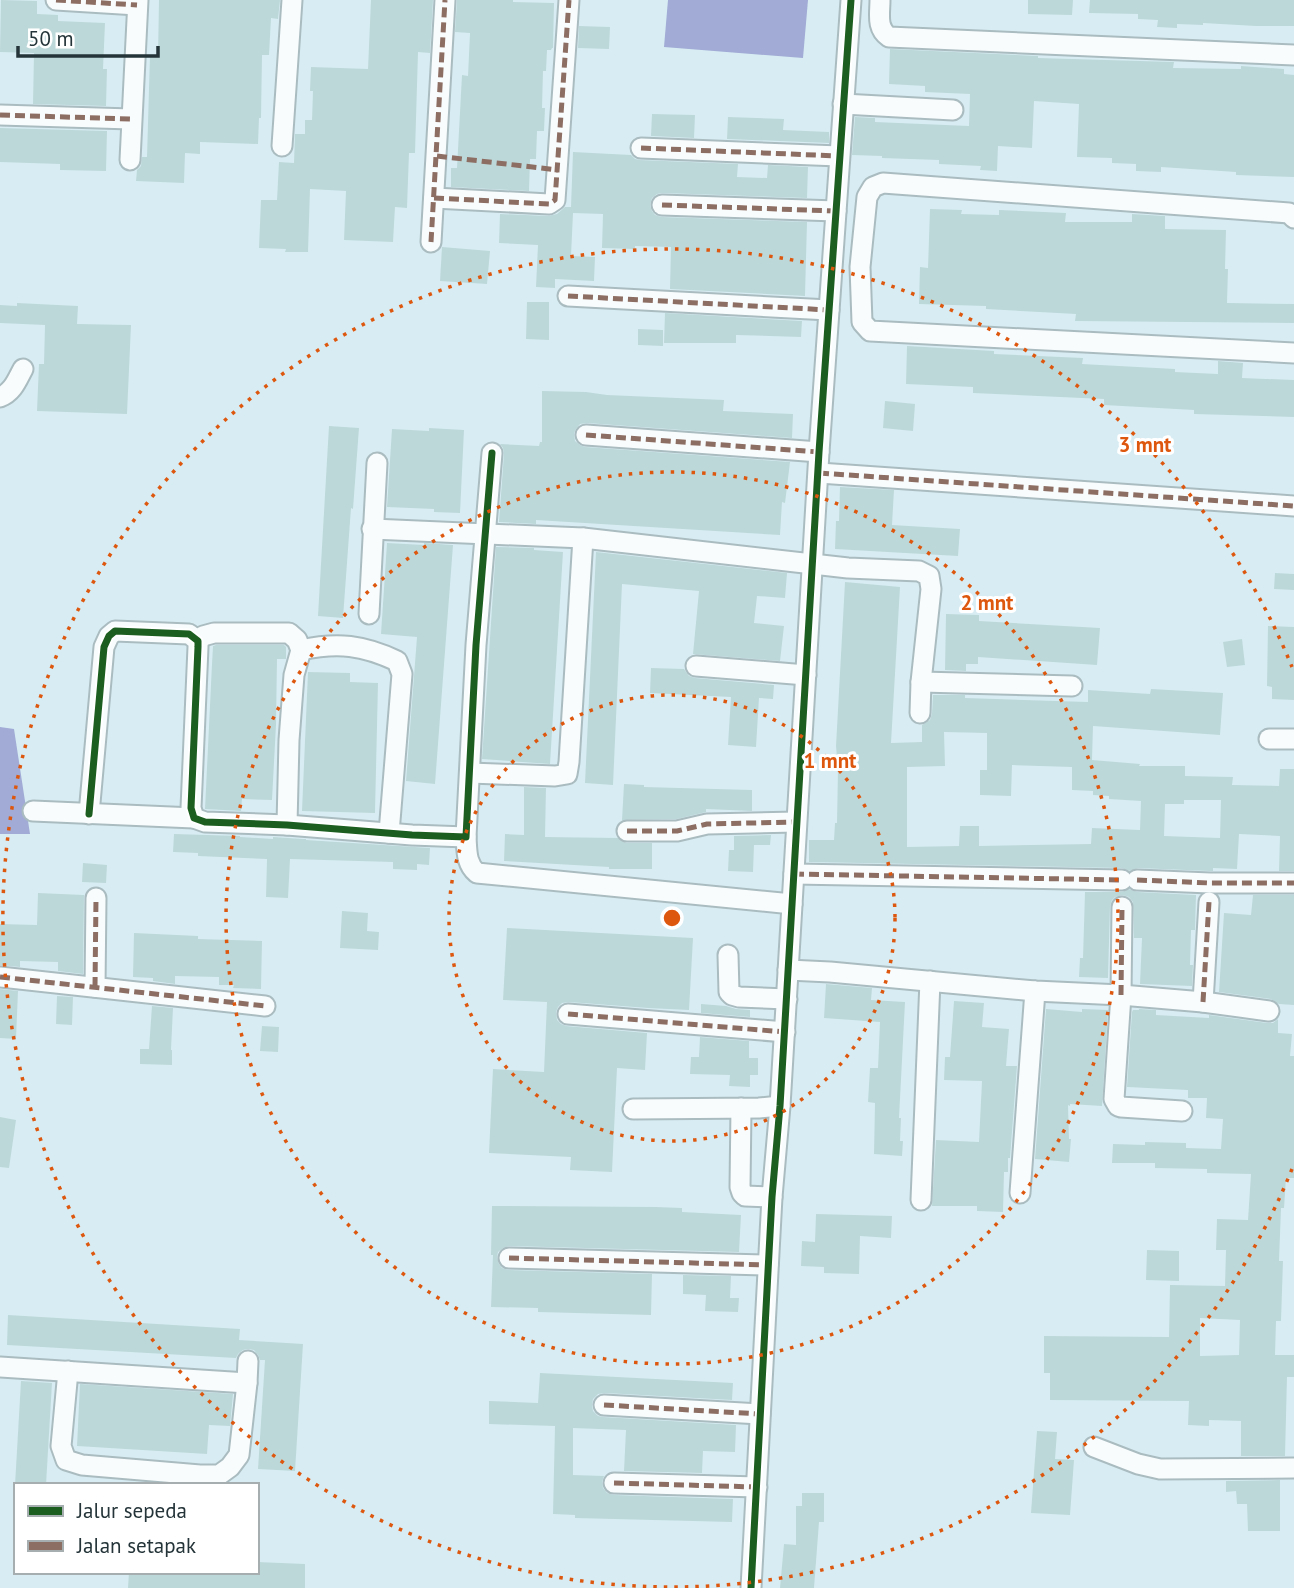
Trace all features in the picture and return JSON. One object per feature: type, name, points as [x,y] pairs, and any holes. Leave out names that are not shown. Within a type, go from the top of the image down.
[{"type":"street","points":[[56,0],[137,3],[130,160]]},
{"type":"street","points":[[282,146],[292,0]]},
{"type":"street","points":[[431,242],[445,0]]},
{"type":"street","points":[[434,198],[549,204],[555,200],[569,0]]},
{"type":"street","points":[[751,1588],[772,1197],[785,1032],[819,452],[851,0]]},
{"type":"street","points":[[880,0],[879,24],[889,37],[1294,55]]},
{"type":"street","points":[[843,104],[953,110]]},
{"type":"street","points":[[0,115],[131,119]]},
{"type":"street","points":[[641,148],[839,156]]},
{"type":"street","points":[[1292,214],[883,183],[873,187],[867,197],[860,267],[862,322],[870,331],[1294,353]]},
{"type":"street","points":[[662,205],[835,211]]},
{"type":"street","points":[[568,296],[829,310]]},
{"type":"street","points":[[0,397],[13,388],[23,369]]},
{"type":"street","points":[[586,435],[819,452]]},
{"type":"street","points":[[492,453],[476,645],[466,837],[468,860],[472,868],[477,873],[792,904]]},
{"type":"street","points":[[369,614],[377,463]]},
{"type":"street","points":[[819,473],[1294,506]]},
{"type":"street","points":[[372,529],[583,538],[848,568],[919,571],[929,576],[931,589],[920,713]]},
{"type":"street","points":[[470,773],[555,776],[566,774],[569,762],[583,538]]},
{"type":"street","points":[[89,814],[104,647],[109,636],[115,631],[189,634],[198,640]]},
{"type":"street","points":[[194,818],[191,808],[198,640],[214,633],[289,633],[297,640],[301,650],[294,675],[289,740],[288,825]]},
{"type":"street","points":[[301,650],[331,645],[365,648],[397,661],[402,674],[389,833]]},
{"type":"street","points":[[696,666],[806,675]]},
{"type":"street","points":[[921,682],[1072,686]]},
{"type":"street","points":[[1269,739],[1294,739]]},
{"type":"street","points":[[33,811],[194,818],[205,822],[466,837]]},
{"type":"street","points":[[627,831],[677,831],[707,824],[796,822]]},
{"type":"street","points":[[794,874],[1294,883]]},
{"type":"street","points":[[95,987],[96,898]]},
{"type":"street","points":[[1203,1002],[1209,901]]},
{"type":"street","points":[[1122,907],[1121,995],[1114,1095],[1116,1103],[1121,1107],[1182,1111]]},
{"type":"street","points":[[728,955],[729,992],[733,995],[787,999]]},
{"type":"street","points":[[788,970],[1035,991],[1121,995],[1269,1011]]},
{"type":"street","points":[[0,977],[265,1006]]},
{"type":"street","points":[[922,1200],[930,981]]},
{"type":"street","points":[[1020,1193],[1035,991]]},
{"type":"street","points":[[568,1014],[785,1032]]},
{"type":"street","points":[[633,1109],[780,1106]]},
{"type":"street","points":[[741,1108],[742,1193],[745,1196],[772,1197]]},
{"type":"street","points":[[509,1258],[768,1265]]},
{"type":"street","points":[[68,1371],[61,1446],[66,1460],[82,1465],[219,1475],[230,1467],[239,1455],[248,1362]]},
{"type":"street","points":[[0,1367],[247,1383]]},
{"type":"street","points":[[604,1405],[760,1414]]},
{"type":"street","points":[[1094,1447],[1138,1464],[1160,1469],[1294,1468]]},
{"type":"street","points":[[614,1483],[757,1487]]},
{"type":"water","points":[[668,0],[808,0],[803,58],[664,47]]},
{"type":"water","points":[[0,727],[14,729],[30,834],[0,834]]},
{"type":"building","points":[[1,0],[37,1],[37,14],[58,15],[58,21],[105,23],[103,69],[107,69],[106,106],[33,104],[34,53],[0,52]]},
{"type":"building","points":[[159,0],[280,0],[278,19],[271,18],[269,55],[262,55],[258,144],[200,142],[200,154],[185,153],[184,183],[136,181],[142,157],[147,157],[150,55],[158,56]]},
{"type":"building","points":[[371,0],[433,0],[430,53],[418,52],[415,153],[409,153],[407,208],[395,207],[393,242],[344,240],[346,191],[310,189],[308,252],[259,248],[261,200],[277,200],[279,162],[294,163],[295,134],[305,134],[305,120],[312,120],[311,67],[368,69]]},
{"type":"building","points":[[457,0],[554,3],[553,48],[547,50],[546,71],[543,71],[544,131],[537,131],[536,159],[530,159],[529,191],[451,187],[451,168],[457,168],[462,75],[468,76],[470,33],[455,32]]},
{"type":"building","points":[[1028,0],[1073,0],[1072,15],[1028,14]]},
{"type":"building","points":[[1090,0],[1294,0],[1294,26],[1203,23],[1177,24],[1177,28],[1157,27],[1158,20],[1138,19],[1138,14],[1089,13]]},
{"type":"building","points":[[579,26],[610,27],[609,49],[578,48]]},
{"type":"building","points":[[890,49],[1038,58],[1174,62],[1173,68],[1241,69],[1241,66],[1284,69],[1284,74],[1294,75],[1294,177],[1236,175],[1236,172],[1161,167],[1161,172],[1136,171],[1136,164],[1112,163],[1112,158],[1077,157],[1079,104],[1034,101],[1032,148],[998,146],[997,171],[980,170],[981,166],[939,164],[939,160],[852,155],[855,117],[875,118],[875,122],[969,126],[970,94],[925,92],[925,86],[889,84]]},
{"type":"building","points":[[652,114],[695,115],[694,138],[651,136]]},
{"type":"building","points":[[728,117],[784,119],[783,130],[829,132],[829,143],[727,139]]},
{"type":"building","points":[[0,128],[107,131],[106,171],[60,170],[60,164],[0,162]]},
{"type":"building","points":[[573,152],[631,155],[640,160],[738,164],[737,177],[767,178],[768,165],[808,167],[807,198],[662,193],[652,198],[650,205],[655,215],[662,217],[807,222],[805,296],[670,289],[671,247],[602,248],[603,214],[573,213],[571,256],[595,257],[594,281],[555,279],[555,288],[536,287],[538,245],[499,243],[500,214],[548,216],[557,214],[565,207],[571,207]]},
{"type":"building","points":[[930,209],[962,210],[961,214],[999,215],[999,210],[1066,213],[1065,222],[1132,222],[1132,214],[1165,216],[1165,229],[1226,230],[1227,303],[1294,304],[1294,323],[1075,321],[1076,314],[986,309],[986,306],[919,304],[920,267],[928,268]]},
{"type":"building","points":[[442,247],[490,251],[487,284],[440,281]]},
{"type":"building","points":[[527,302],[549,302],[549,340],[526,339]]},
{"type":"building","points":[[17,303],[78,306],[77,324],[131,325],[127,414],[37,411],[39,364],[44,364],[45,325],[0,323],[0,305],[17,306]]},
{"type":"building","points":[[665,313],[802,321],[801,337],[736,335],[736,343],[664,343]]},
{"type":"building","points":[[638,329],[663,330],[663,346],[638,345]]},
{"type":"building","points":[[907,346],[1083,358],[1082,364],[1175,369],[1175,372],[1218,374],[1218,361],[1243,363],[1242,378],[1294,380],[1294,417],[1194,414],[1194,410],[1104,405],[1104,399],[973,393],[973,387],[906,384]]},
{"type":"building","points":[[542,391],[724,400],[723,411],[793,414],[792,438],[587,423],[580,424],[574,433],[575,441],[585,447],[790,462],[785,503],[782,502],[780,535],[536,520],[536,524],[499,522],[504,454],[500,444],[539,446],[542,442]]},
{"type":"building","points":[[885,401],[915,404],[913,431],[883,428]]},
{"type":"building","points":[[329,426],[359,428],[343,618],[318,616]]},
{"type":"building","points":[[429,428],[464,430],[460,513],[387,507],[392,429],[429,431]]},
{"type":"building","points":[[840,487],[894,490],[892,525],[960,529],[958,556],[835,549]]},
{"type":"building","points":[[387,543],[453,545],[435,784],[406,781],[417,637],[381,634]]},
{"type":"building","points":[[496,547],[563,552],[550,764],[482,759]]},
{"type":"building","points":[[596,552],[787,573],[785,598],[757,596],[754,623],[784,626],[780,661],[693,654],[699,591],[622,584],[613,785],[585,783]]},
{"type":"building","points":[[1275,573],[1294,574],[1294,590],[1274,589]]},
{"type":"building","points":[[845,582],[900,587],[891,743],[922,742],[922,725],[930,720],[933,695],[1088,702],[1088,690],[1150,694],[1151,689],[1223,693],[1220,735],[1093,726],[1092,760],[1140,764],[1139,766],[1185,766],[1185,776],[1233,777],[1232,785],[1279,786],[1280,769],[1294,769],[1294,871],[1279,871],[1280,836],[1239,834],[1237,869],[1213,868],[1213,871],[809,862],[809,840],[834,840],[837,823],[836,746]],"holes":[[[944,732],[987,733],[987,770],[980,770],[980,795],[1011,796],[1012,765],[1072,767],[1072,790],[1093,791],[1093,795],[1109,796],[1109,799],[1141,801],[1140,830],[1092,828],[1091,844],[979,846],[979,826],[960,826],[959,846],[907,847],[907,767],[945,766]],[[1184,800],[1221,800],[1220,838],[1164,836],[1165,804],[1184,804]]]},
{"type":"building","points":[[946,614],[979,615],[979,621],[1100,628],[1097,665],[978,657],[978,664],[966,664],[966,671],[945,670]]},
{"type":"building","points":[[1268,626],[1294,627],[1294,700],[1272,699],[1272,687],[1267,686]]},
{"type":"building","points":[[1242,639],[1245,665],[1227,667],[1223,642]]},
{"type":"building","points":[[213,646],[286,647],[286,659],[277,659],[272,800],[242,799],[241,811],[205,809]]},
{"type":"building","points":[[651,668],[684,669],[689,676],[695,678],[774,685],[773,699],[759,698],[756,747],[728,745],[731,697],[650,693]]},
{"type":"building","points":[[308,672],[350,673],[350,682],[378,683],[375,813],[302,811]]},
{"type":"building","points":[[624,784],[752,790],[752,811],[706,809],[706,812],[677,819],[622,820]]},
{"type":"building","points":[[524,787],[546,788],[545,837],[618,838],[626,843],[652,843],[652,869],[609,869],[504,861],[505,834],[524,835]]},
{"type":"building","points":[[174,834],[273,837],[430,848],[429,865],[417,864],[417,870],[393,869],[393,862],[290,859],[288,898],[266,897],[267,859],[198,856],[198,853],[173,852]]},
{"type":"building","points":[[771,835],[770,845],[754,845],[753,872],[728,871],[729,850],[734,850],[734,836]]},
{"type":"building","points":[[83,863],[107,865],[106,883],[82,882]]},
{"type":"building","points":[[1129,889],[1137,892],[1196,895],[1195,930],[1191,930],[1192,986],[1140,984],[1142,938],[1134,938],[1133,902],[1123,895],[1115,897],[1110,906],[1108,978],[1079,977],[1080,958],[1083,958],[1085,892],[1122,892]]},
{"type":"building","points":[[38,893],[84,895],[83,974],[58,971],[58,962],[20,961],[20,967],[0,965],[0,924],[37,925]]},
{"type":"building","points":[[1253,895],[1294,895],[1294,1005],[1219,992],[1224,913],[1251,915]]},
{"type":"building","points":[[342,911],[368,913],[367,931],[379,932],[378,950],[340,948]]},
{"type":"building","points":[[507,928],[693,938],[689,1010],[569,1002],[562,1003],[556,1012],[557,1020],[566,1026],[647,1033],[645,1070],[617,1068],[612,1172],[570,1170],[571,1157],[489,1153],[493,1069],[544,1072],[547,1002],[503,1000]]},
{"type":"building","points":[[134,933],[262,941],[261,989],[219,985],[219,977],[175,976],[175,984],[153,981],[153,978],[133,977]]},
{"type":"building","points":[[826,984],[872,988],[871,1000],[905,1002],[899,1118],[900,1141],[903,1141],[902,1156],[874,1154],[875,1103],[868,1102],[870,1068],[878,1068],[880,1022],[824,1018]]},
{"type":"building","points":[[0,989],[18,991],[16,1039],[0,1038]]},
{"type":"building","points":[[57,996],[73,997],[72,1025],[56,1024]]},
{"type":"building","points":[[954,1001],[984,1003],[982,1027],[1009,1029],[1006,1066],[1017,1066],[1010,1158],[1008,1172],[1004,1172],[1003,1212],[977,1211],[977,1206],[932,1206],[936,1140],[979,1142],[982,1081],[944,1080],[945,1057],[950,1057]]},
{"type":"building","points":[[701,1004],[750,1010],[750,1017],[701,1013]]},
{"type":"building","points":[[152,1006],[173,1008],[172,1065],[140,1064],[140,1049],[149,1049]]},
{"type":"building","points":[[1046,1009],[1082,1012],[1082,1009],[1108,1010],[1102,1106],[1068,1105],[1071,1139],[1069,1162],[1035,1159]]},
{"type":"building","points":[[1156,1010],[1156,1015],[1209,1018],[1209,1015],[1267,1023],[1278,1019],[1278,1033],[1292,1034],[1290,1056],[1294,1056],[1294,1178],[1286,1178],[1284,1208],[1281,1208],[1281,1321],[1276,1321],[1275,1355],[1294,1355],[1294,1377],[1287,1377],[1285,1456],[1241,1456],[1241,1421],[1209,1420],[1209,1426],[1188,1425],[1189,1401],[1050,1400],[1050,1373],[1044,1373],[1044,1336],[1169,1337],[1170,1285],[1225,1286],[1226,1250],[1216,1250],[1217,1219],[1248,1220],[1251,1174],[1207,1173],[1207,1169],[1155,1168],[1155,1163],[1112,1163],[1113,1144],[1186,1143],[1186,1148],[1221,1149],[1223,1119],[1206,1118],[1207,1098],[1188,1098],[1188,1090],[1127,1087],[1132,1012]],"holes":[[[1200,1318],[1240,1320],[1239,1355],[1200,1356]]]},
{"type":"building","points":[[262,1026],[279,1027],[278,1052],[260,1051]]},
{"type":"building","points":[[700,1037],[749,1041],[749,1058],[758,1058],[758,1075],[750,1075],[750,1087],[729,1086],[730,1075],[690,1074],[691,1057],[699,1057]]},
{"type":"building","points":[[0,1117],[16,1120],[9,1168],[0,1167]]},
{"type":"building","points":[[492,1206],[656,1207],[682,1208],[682,1212],[741,1215],[739,1252],[509,1246],[498,1252],[497,1257],[502,1268],[508,1270],[652,1274],[651,1315],[538,1312],[538,1308],[491,1307]]},
{"type":"building","points":[[816,1214],[892,1216],[891,1238],[860,1236],[859,1274],[824,1273],[824,1267],[801,1266],[802,1241],[815,1242]]},
{"type":"building","points":[[1147,1250],[1179,1251],[1179,1281],[1146,1280]]},
{"type":"building","points":[[683,1275],[731,1276],[730,1298],[739,1298],[738,1312],[705,1311],[706,1295],[683,1294]]},
{"type":"building","points":[[8,1315],[240,1329],[239,1340],[303,1344],[295,1471],[258,1469],[265,1360],[260,1360],[254,1350],[243,1350],[236,1358],[7,1345]]},
{"type":"building","points":[[540,1373],[733,1383],[732,1400],[605,1393],[598,1394],[593,1399],[593,1411],[603,1417],[736,1425],[735,1452],[703,1451],[702,1473],[624,1471],[626,1430],[573,1428],[573,1475],[604,1476],[603,1488],[614,1495],[733,1499],[732,1522],[575,1518],[575,1515],[553,1514],[555,1426],[489,1424],[489,1401],[538,1403]]},
{"type":"building","points":[[21,1381],[52,1383],[46,1483],[15,1483]]},
{"type":"building","points":[[80,1384],[233,1394],[230,1426],[209,1425],[207,1454],[77,1446]]},
{"type":"building","points":[[1037,1431],[1057,1432],[1055,1459],[1074,1460],[1070,1515],[1031,1513]]},
{"type":"building","points":[[1280,1480],[1280,1531],[1248,1531],[1247,1504],[1237,1504],[1236,1491],[1226,1492],[1226,1481]]},
{"type":"building","points":[[802,1493],[824,1493],[824,1522],[819,1522],[814,1588],[780,1588],[784,1544],[796,1545],[796,1506],[802,1506]]},
{"type":"building","points":[[259,1562],[305,1564],[305,1588],[128,1588],[129,1574],[259,1574]]},
{"type":"marked path","points":[[56,0],[137,5]]},
{"type":"marked path","points":[[431,242],[445,0]]},
{"type":"marked path","points":[[434,198],[549,204],[555,200],[569,0]]},
{"type":"marked path","points":[[0,115],[131,119]]},
{"type":"marked path","points":[[641,148],[839,156]]},
{"type":"marked path","points":[[437,156],[558,170]]},
{"type":"marked path","points":[[662,205],[836,211]]},
{"type":"marked path","points":[[568,296],[829,310]]},
{"type":"marked path","points":[[586,435],[819,452]]},
{"type":"marked path","points":[[819,473],[1294,506]]},
{"type":"marked path","points":[[627,831],[677,831],[707,824],[796,822]]},
{"type":"marked path","points":[[794,874],[1122,880]]},
{"type":"marked path","points":[[1137,880],[1294,883]]},
{"type":"marked path","points":[[95,987],[96,898]]},
{"type":"marked path","points":[[1203,1002],[1209,902]]},
{"type":"marked path","points":[[1121,995],[1122,907]]},
{"type":"marked path","points":[[0,977],[265,1006]]},
{"type":"marked path","points":[[568,1014],[785,1032]]},
{"type":"marked path","points":[[509,1258],[768,1265]]},
{"type":"marked path","points":[[604,1405],[760,1414]]},
{"type":"marked path","points":[[614,1483],[757,1487]]},
{"type":"cycle path","points":[[751,1588],[772,1197],[780,1106],[819,452],[851,0]]},
{"type":"cycle path","points":[[89,814],[104,647],[109,636],[115,631],[189,634],[198,641],[191,808],[194,818],[205,822],[466,837],[476,645],[492,453]]}]
